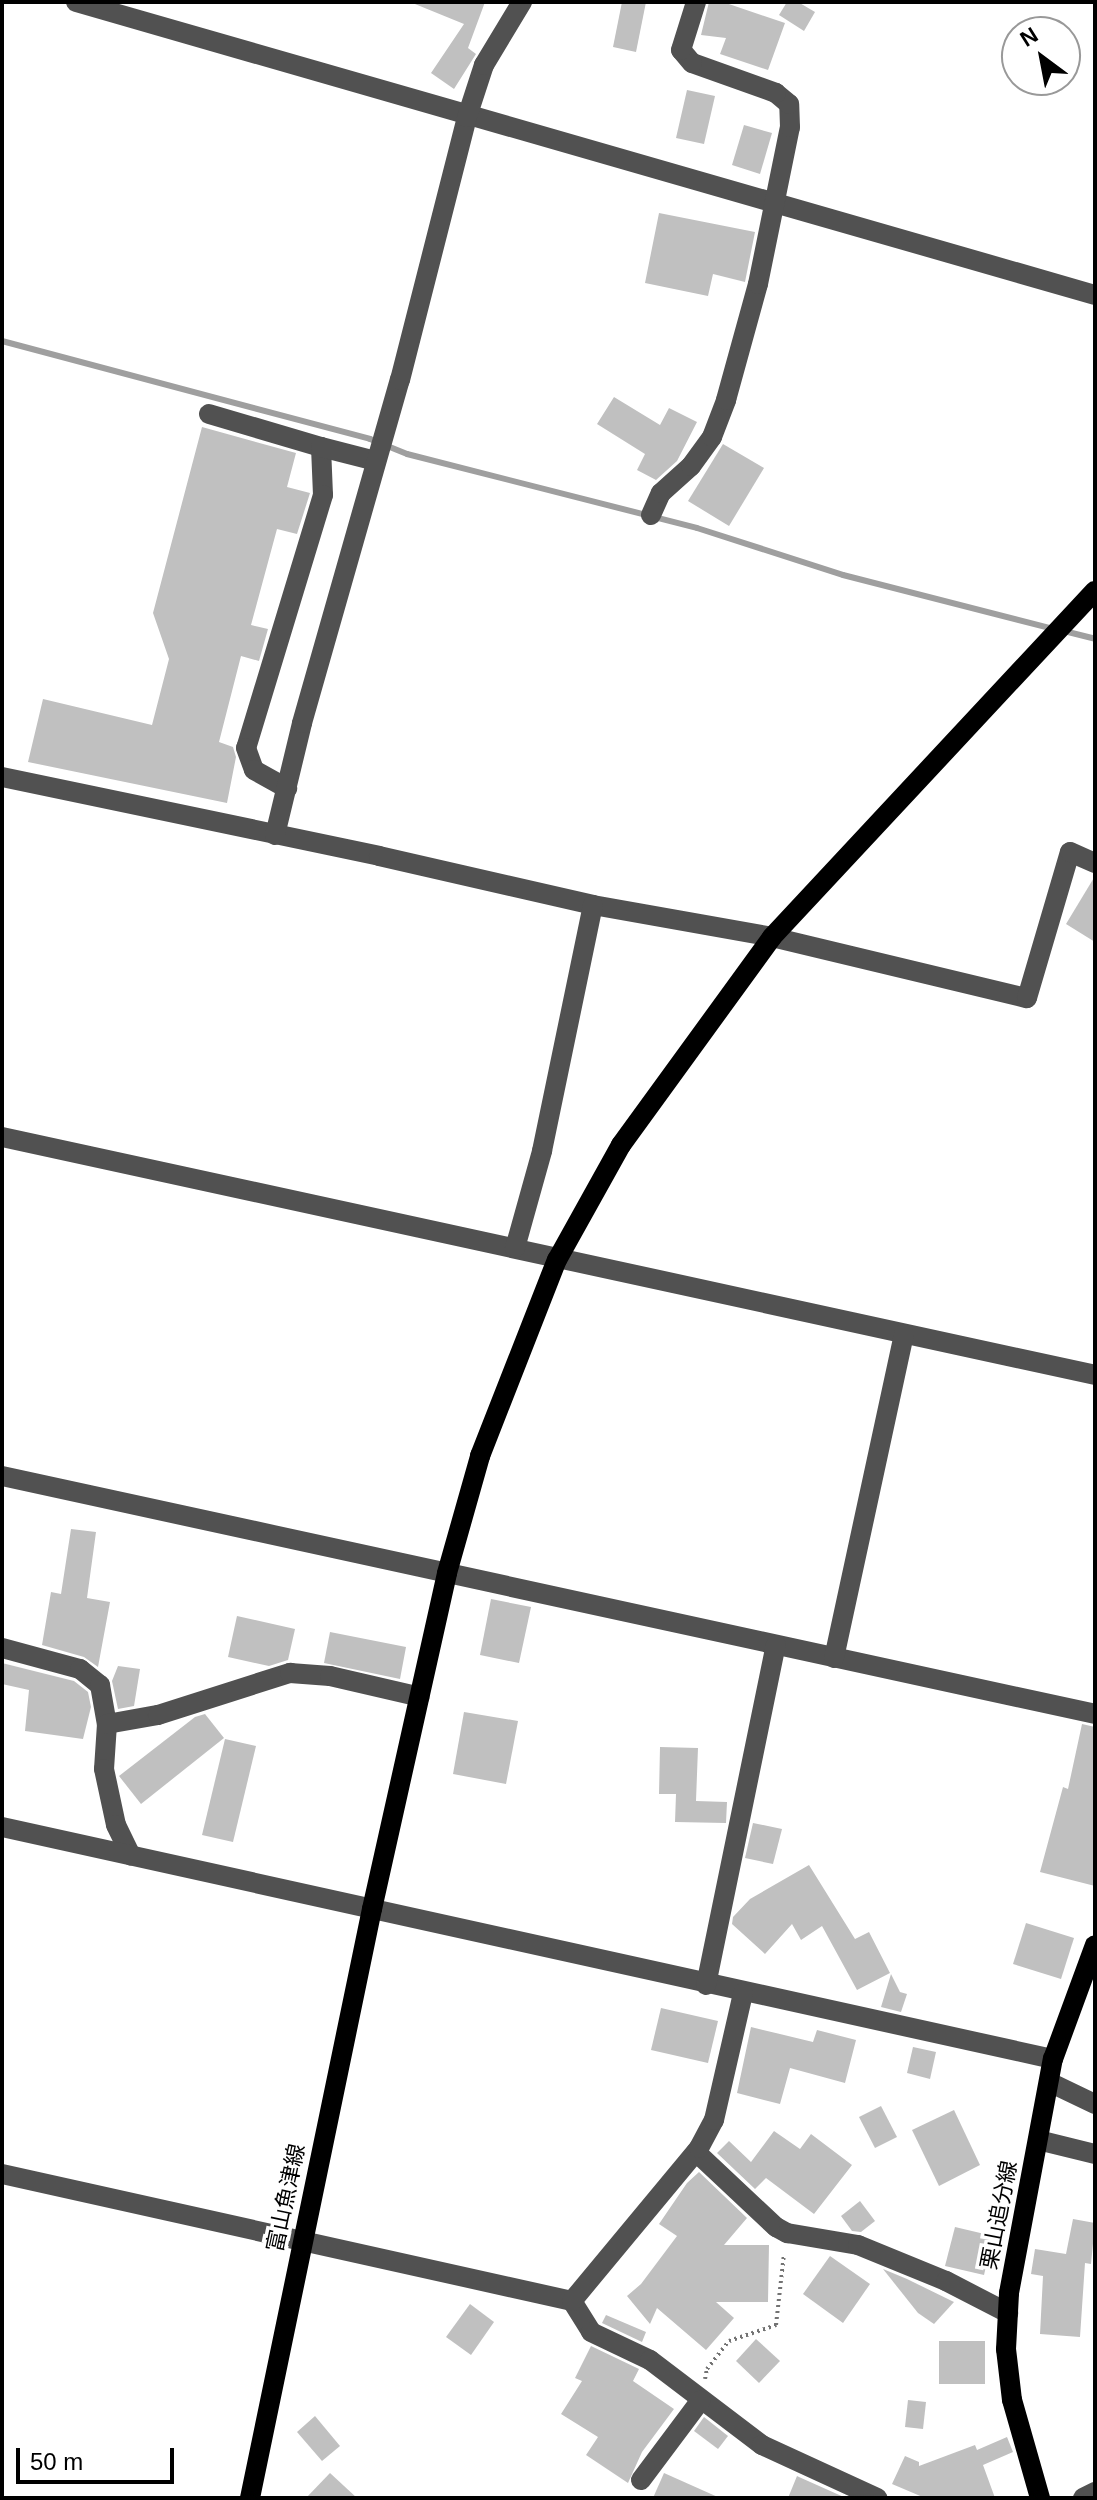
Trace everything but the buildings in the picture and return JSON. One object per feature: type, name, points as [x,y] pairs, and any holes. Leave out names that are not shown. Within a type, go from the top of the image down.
[{"type":"main road","name":"富山魚津線","points":[[250,2498],[372,1909],[447,1573],[480,1456],[557,1260],[621,1145],[772,937],[1095,591]]},
{"type":"main road","name":"栗山追分線","points":[[1040,2498],[1012,2400],[1006,2349],[1008,2313],[1053,2059],[1095,1945]]},
{"type":"street","points":[[275,835],[467,117],[484,65],[522,2]]},
{"type":"street","points":[[651,515],[661,493],[691,466],[712,437],[722,413],[743,346],[790,127],[789,104],[759,85],[692,63],[681,50],[696,2]]},
{"type":"street","points":[[87,3],[467,117],[1095,295]]},
{"type":"street","points":[[209,414],[376,461]]},
{"type":"street","points":[[287,788],[254,770],[246,748],[323,495],[321,447]]},
{"type":"street","points":[[2,777],[593,905],[772,937],[1027,998],[1070,852],[1095,863]]},
{"type":"street","points":[[515,1248],[542,1151],[593,905]]},
{"type":"street","points":[[2,1137],[1095,1375]]},
{"type":"street","points":[[834,1658],[904,1334]]},
{"type":"street","points":[[2,1476],[1095,1714]]},
{"type":"street","points":[[706,1985],[776,1645]]},
{"type":"street","points":[[2,1648],[80,1669],[100,1685],[107,1724],[104,1769],[116,1825],[131,1856]]},
{"type":"street","points":[[107,1724],[158,1715],[290,1673],[330,1676],[420,1697]]},
{"type":"street","points":[[2,1827],[706,1985],[1053,2059]]},
{"type":"street","points":[[572,2301],[696,2152],[714,2120],[743,1993]]},
{"type":"street","points":[[1049,2082],[1095,2104]]},
{"type":"street","points":[[1038,2140],[1095,2154]]},
{"type":"street","points":[[696,2152],[776,2227],[787,2233],[858,2245],[946,2281],[1008,2313]]},
{"type":"street","points":[[2,2174],[572,2301],[591,2332],[650,2360],[700,2401],[762,2445],[846,2492],[877,2498]]},
{"type":"street","points":[[641,2480],[700,2401]]},
{"type":"street","points":[[1083,2498],[1095,2492]]},
{"type":"path","points":[[700,2401],[707,2369],[729,2341],[776,2325],[787,2233]]},
{"type":"waterway","points":[[2,341],[370,439],[407,454],[697,528],[843,575],[1053,629]]},
{"type":"waterway","points":[[1064,631],[1095,639]]}]
